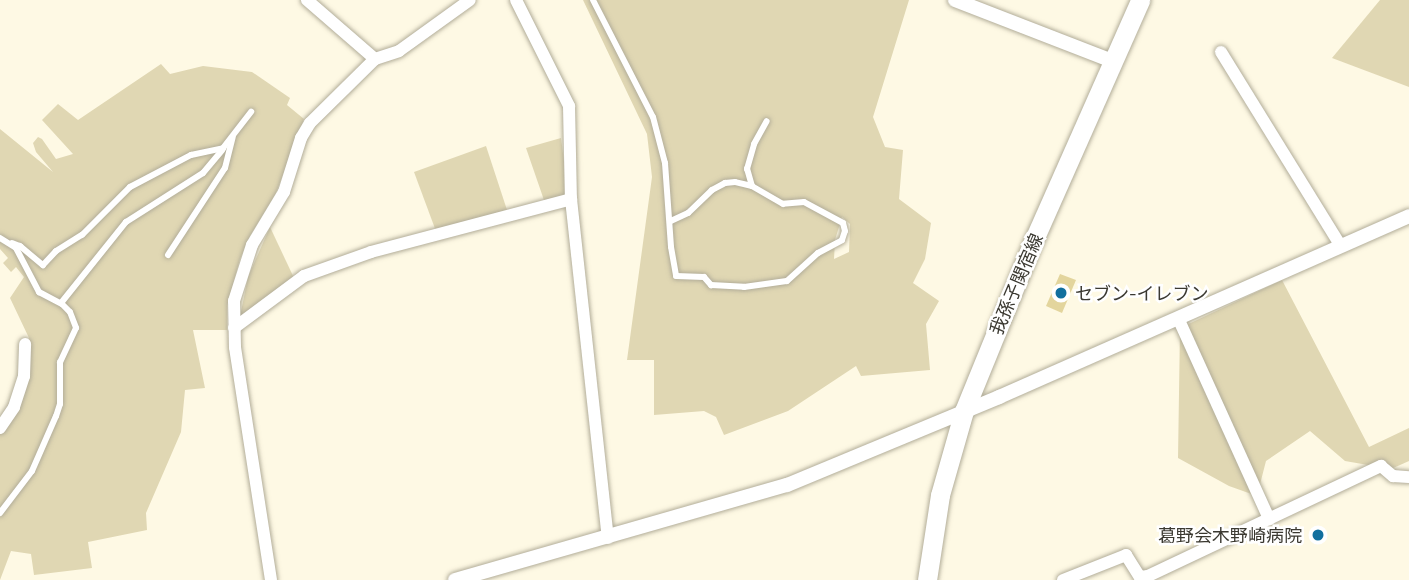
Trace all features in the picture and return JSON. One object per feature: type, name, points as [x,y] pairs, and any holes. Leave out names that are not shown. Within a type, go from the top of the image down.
[{"type":"main road","name":"我孫子関宿線","points":[[927,580],[937,508],[964,411],[1140,0]]},
{"type":"street","points":[[307,0],[374,59]]},
{"type":"street","points":[[271,580],[234,328],[234,301],[252,246],[284,192],[301,138],[310,123],[374,59],[399,51],[470,0]]},
{"type":"street","points":[[516,0],[569,106],[571,199],[608,538]]},
{"type":"street","points":[[955,0],[1112,61]]},
{"type":"street","points":[[1222,52],[1341,246]]},
{"type":"street","points":[[234,328],[304,275],[371,252],[571,199]]},
{"type":"street","points":[[455,580],[787,485],[964,411],[1409,216]]},
{"type":"street","points":[[1178,318],[1269,519]]},
{"type":"street","points":[[0,428],[14,407],[24,376],[25,344]]},
{"type":"street","points":[[1063,580],[1126,555],[1142,579],[1381,466],[1393,476],[1409,477]]},
{"type":"lane","points":[[593,0],[653,117],[665,163],[676,276],[704,277],[712,285],[744,286],[787,281],[818,253],[842,240],[845,231],[843,223],[804,202],[783,204],[752,186],[725,183],[712,190],[688,214],[671,222]]},
{"type":"lane","points":[[61,303],[126,222],[203,173],[251,112]]},
{"type":"lane","points":[[752,186],[747,169],[754,144],[767,121]]},
{"type":"lane","points":[[168,256],[225,168],[233,135]]},
{"type":"lane","points":[[0,238],[20,246],[43,265],[56,251],[82,236],[130,187],[191,155],[223,148]]},
{"type":"lane","points":[[0,513],[32,471],[60,404],[60,362],[76,328],[70,312],[61,303],[39,292],[10,243]]},
{"type":"shaded area","points":[[583,0],[909,0],[873,117],[885,147],[903,150],[899,199],[931,223],[925,259],[913,283],[939,301],[926,324],[930,370],[861,376],[856,366],[788,411],[724,435],[716,417],[704,411],[654,415],[654,360],[627,360],[652,177],[647,134]],"holes":[[[842,217],[850,224],[849,252],[834,259],[835,240]]]},
{"type":"shaded area","points":[[1380,0],[1409,0],[1409,87],[1332,58]]},
{"type":"shaded area","points":[[161,64],[170,74],[203,66],[252,72],[290,98],[287,105],[304,119],[276,193],[250,236],[240,259],[227,306],[227,330],[193,330],[205,388],[185,390],[181,432],[146,513],[147,530],[88,542],[92,568],[34,575],[31,554],[11,551],[0,580],[0,432],[30,350],[29,338],[10,298],[24,277],[16,267],[11,272],[3,263],[8,258],[0,249],[0,129],[53,172],[36,152],[33,143],[38,137],[42,139],[56,159],[73,154],[42,120],[58,104],[78,120]]},
{"type":"shaded area","points":[[561,138],[568,192],[567,196],[545,203],[526,148]]},
{"type":"shaded area","points":[[486,146],[508,213],[437,234],[414,172]]},
{"type":"shaded area","points":[[270,227],[294,278],[239,322],[248,277]]},
{"type":"shaded area","points":[[1282,280],[1369,447],[1409,428],[1409,461],[1391,469],[1345,461],[1310,431],[1266,461],[1257,496],[1229,486],[1178,458],[1180,328]]},
{"type":"building","name":"セブン-イレブン","points":[[1060,274],[1076,280],[1062,313],[1046,306]]},
{"type":"place","name":"セブン-イレブン","points":[[1061,293]]},
{"type":"place","name":"葛野会木野崎病院","points":[[1318,535]]}]
